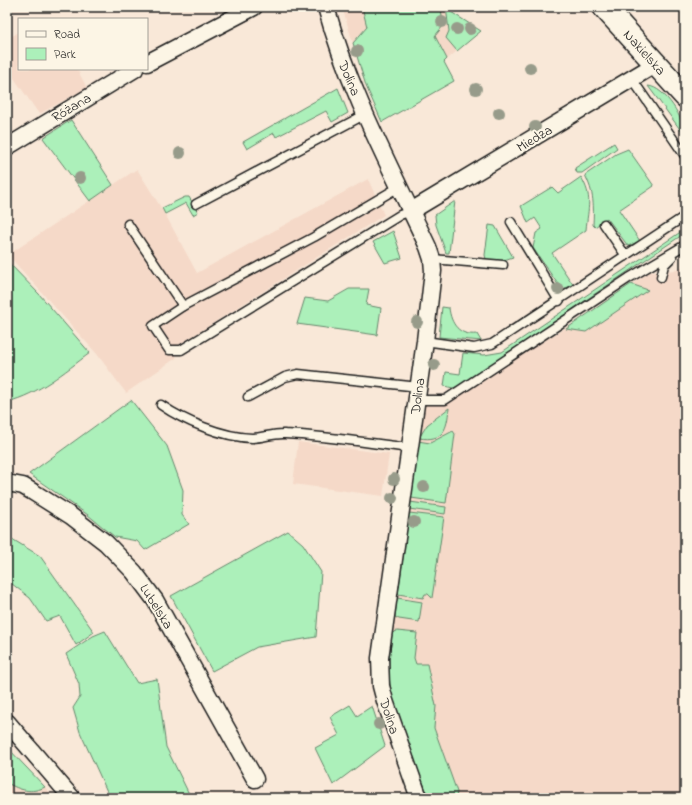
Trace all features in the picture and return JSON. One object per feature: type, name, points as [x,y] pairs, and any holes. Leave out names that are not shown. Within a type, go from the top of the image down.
[{"type":"main road","name":"Nakielska","points":[[604,7],[685,96]]},
{"type":"street","points":[[148,62],[254,7]]},
{"type":"street","name":"Dolina","points":[[326,7],[337,47],[432,259],[432,285],[425,341],[380,658],[381,686],[419,798]]},
{"type":"street","name":"Miedza","points":[[411,211],[656,64]]},
{"type":"street","name":"Różana","points":[[7,147],[133,70]]},
{"type":"street","name":"Lubelska","points":[[7,483],[23,486],[71,516],[106,543],[129,566],[155,600],[255,779]]},
{"type":"street","points":[[7,722],[72,798]]},
{"type":"lane","points":[[632,79],[685,156]]},
{"type":"lane","points":[[196,204],[366,114]]},
{"type":"lane","points":[[399,187],[314,237],[183,306],[153,326],[169,350],[176,351],[186,348],[381,226],[400,215],[411,211]]},
{"type":"lane","points":[[425,341],[474,348],[492,344],[685,216]]},
{"type":"lane","points":[[511,222],[559,301]]},
{"type":"lane","points":[[128,224],[183,306]]},
{"type":"lane","points":[[604,224],[626,256]]},
{"type":"lane","points":[[661,277],[662,270],[667,261],[685,246]]},
{"type":"lane","points":[[248,397],[285,377],[298,374],[418,393],[445,400],[629,278],[685,246]]},
{"type":"lane","points":[[432,259],[503,265]]},
{"type":"lane","points":[[160,405],[178,417],[193,423],[239,436],[253,438],[283,434],[410,448]]},
{"type":"shaded area","points":[[342,7],[456,7],[451,12],[481,31],[444,62],[366,86]]},
{"type":"shaded area","points":[[18,33],[18,70],[78,70],[87,88],[39,114],[7,68],[7,39]]},
{"type":"shaded area","points":[[137,169],[165,214],[197,273],[368,179],[384,215],[177,346],[176,358],[126,393],[97,354],[8,255]]},
{"type":"shaded area","points":[[685,265],[685,798],[419,798],[381,686],[417,400],[445,400],[579,320],[650,272],[677,270]]},
{"type":"shaded area","points":[[298,442],[389,454],[383,496],[293,484]]},
{"type":"shaded area","points":[[7,747],[45,787],[55,798],[7,798]]},
{"type":"green space","points":[[362,7],[441,7],[443,26],[435,36],[447,59],[444,62],[454,81],[382,122],[366,86],[353,43],[367,27]]},
{"type":"green space","points":[[446,7],[456,7],[451,12],[481,31],[457,51],[446,38],[449,31]]},
{"type":"green space","points":[[648,86],[661,92],[673,105],[682,122],[685,136]]},
{"type":"green space","points":[[338,88],[348,113],[332,122],[326,111],[276,137],[274,133],[247,149],[243,142]]},
{"type":"green space","points":[[71,120],[113,185],[90,201],[43,138]]},
{"type":"green space","points":[[614,143],[617,148],[582,173],[577,173],[575,168]]},
{"type":"green space","points":[[628,149],[654,186],[619,210],[640,241],[628,246],[607,218],[595,227],[593,225],[593,199],[585,175],[616,154]]},
{"type":"green space","points":[[581,177],[587,190],[589,202],[586,230],[552,253],[574,286],[564,288],[557,283],[533,248],[536,233],[542,229],[535,218],[528,223],[521,206],[552,187],[558,193]]},
{"type":"green space","points":[[185,197],[189,197],[198,212],[193,215],[186,203],[165,214],[162,208]]},
{"type":"green space","points":[[455,201],[449,253],[446,253],[436,225],[435,215]]},
{"type":"green space","points":[[489,225],[495,226],[513,257],[501,261],[486,259],[485,255]]},
{"type":"green space","points":[[685,229],[685,233],[459,386],[453,388],[444,386],[446,372],[460,374],[463,353],[484,355],[502,352]]},
{"type":"green space","points":[[393,231],[402,258],[385,263],[373,242]]},
{"type":"green space","points":[[7,261],[39,294],[90,353],[61,375],[30,394],[7,402]]},
{"type":"green space","points":[[631,284],[648,290],[586,332],[566,329]]},
{"type":"green space","points":[[349,289],[369,289],[366,305],[381,308],[377,335],[297,324],[305,298],[328,301]]},
{"type":"green space","points":[[442,307],[449,308],[454,324],[457,328],[465,333],[477,334],[481,341],[439,337]]},
{"type":"green space","points":[[131,400],[167,446],[183,490],[182,515],[189,524],[145,550],[137,541],[115,537],[88,515],[29,474]]},
{"type":"green space","points":[[449,408],[445,428],[439,436],[427,439],[419,438],[427,425]]},
{"type":"green space","points":[[453,431],[455,434],[446,503],[411,498],[418,441],[430,443]]},
{"type":"green space","points":[[410,502],[446,507],[445,514],[409,509]]},
{"type":"green space","points":[[409,513],[444,517],[432,598],[428,594],[425,594],[423,598],[398,594]]},
{"type":"green space","points":[[288,531],[303,544],[321,572],[316,637],[257,647],[212,671],[171,596]]},
{"type":"green space","points":[[7,536],[40,556],[94,632],[76,645],[60,616],[46,621],[30,598],[7,580]]},
{"type":"green space","points":[[397,598],[422,602],[419,622],[395,617]]},
{"type":"green space","points":[[105,631],[137,683],[157,679],[166,747],[191,798],[110,798],[80,732],[73,708],[80,697],[79,684],[66,654],[93,636]]},
{"type":"green space","points":[[397,631],[417,633],[414,658],[416,664],[427,664],[436,706],[434,728],[457,792],[456,798],[429,798],[405,737],[391,690],[389,676],[392,633]]},
{"type":"green space","points":[[350,705],[357,716],[372,706],[385,746],[333,785],[315,748],[339,735],[330,717]]},
{"type":"green space","points":[[7,747],[45,787],[30,791],[16,788],[7,783]]}]
